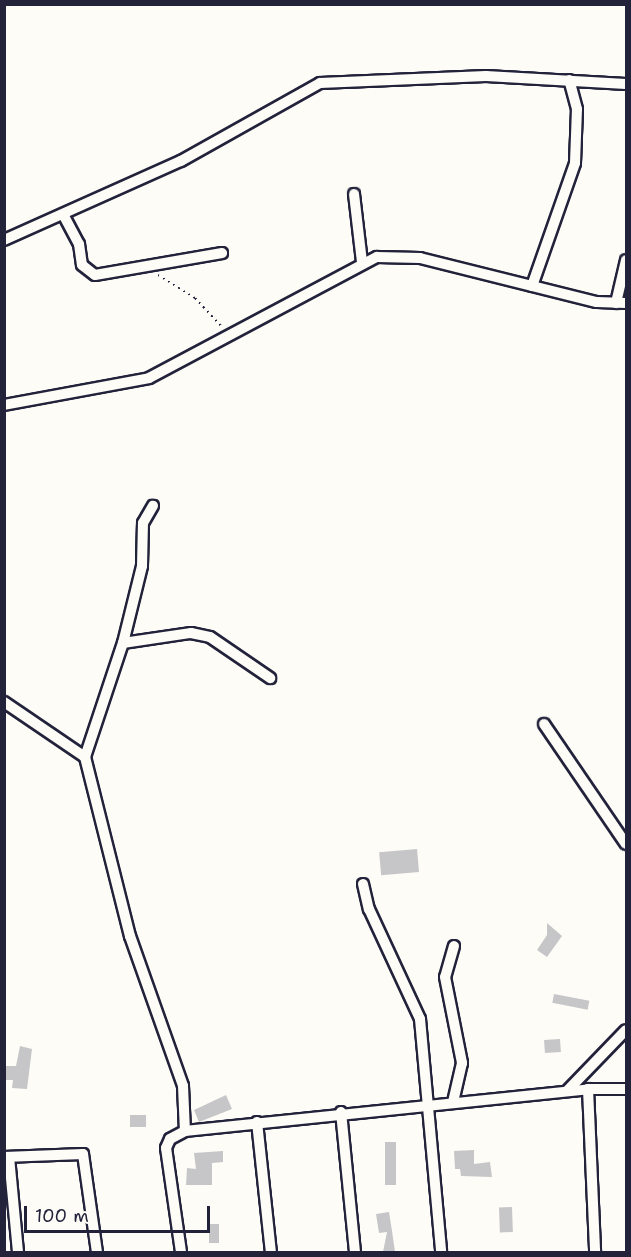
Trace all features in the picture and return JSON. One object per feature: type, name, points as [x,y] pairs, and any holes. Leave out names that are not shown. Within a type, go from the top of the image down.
[{"type":"street","points":[[4,240],[63,216],[181,161],[320,83],[486,76],[627,84]]},
{"type":"street","points":[[532,286],[575,163],[577,109],[568,80]]},
{"type":"street","points":[[354,194],[362,262]]},
{"type":"street","points":[[63,216],[86,271],[152,267],[222,253]]},
{"type":"street","points":[[4,405],[149,378],[236,333],[362,262],[420,258],[532,286],[621,303],[627,260]]},
{"type":"street","points":[[153,506],[143,523],[142,566],[123,643],[85,758],[130,936],[183,1086],[185,1131]]},
{"type":"street","points":[[123,643],[191,633],[210,637],[270,678]]},
{"type":"street","points":[[4,702],[85,758]]},
{"type":"street","points":[[544,724],[627,844]]},
{"type":"street","points":[[363,884],[369,909],[420,1019],[424,1103],[441,1252]]},
{"type":"street","points":[[454,946],[445,977],[462,1063],[454,1099]]},
{"type":"street","points":[[568,1090],[627,1030]]},
{"type":"street","points":[[588,1089],[595,1252]]},
{"type":"street","points":[[181,1252],[166,1148],[170,1139],[185,1131],[454,1099],[568,1090],[627,1089]]},
{"type":"street","points":[[341,1112],[355,1252]]},
{"type":"street","points":[[257,1122],[271,1252]]},
{"type":"street","points":[[18,1252],[7,1157],[82,1154],[97,1252]]},
{"type":"path","points":[[152,267],[167,285],[195,298],[219,325],[236,333]]},
{"type":"building","points":[[417,849],[419,872],[381,875],[379,852]]},
{"type":"building","points":[[547,923],[562,936],[547,957],[537,950],[547,935]]},
{"type":"building","points":[[554,994],[589,1001],[588,1010],[552,1003]]},
{"type":"building","points":[[560,1039],[561,1052],[545,1053],[544,1040]]},
{"type":"building","points":[[20,1046],[32,1049],[27,1089],[12,1088],[13,1080],[4,1080],[4,1066],[16,1066]]},
{"type":"building","points":[[226,1095],[232,1109],[199,1122],[194,1110]]},
{"type":"building","points":[[130,1115],[146,1115],[146,1127],[130,1127]]},
{"type":"building","points":[[385,1142],[396,1142],[396,1185],[385,1185]]},
{"type":"building","points":[[474,1150],[474,1164],[490,1162],[492,1177],[461,1176],[460,1169],[455,1169],[454,1151]]},
{"type":"building","points":[[223,1151],[223,1162],[212,1163],[212,1185],[186,1185],[187,1168],[196,1169],[194,1153]]},
{"type":"building","points":[[499,1207],[512,1207],[513,1232],[500,1232]]},
{"type":"building","points":[[389,1212],[395,1252],[383,1252],[387,1232],[379,1233],[376,1214]]},
{"type":"building","points":[[209,1224],[219,1224],[219,1243],[209,1243]]}]
